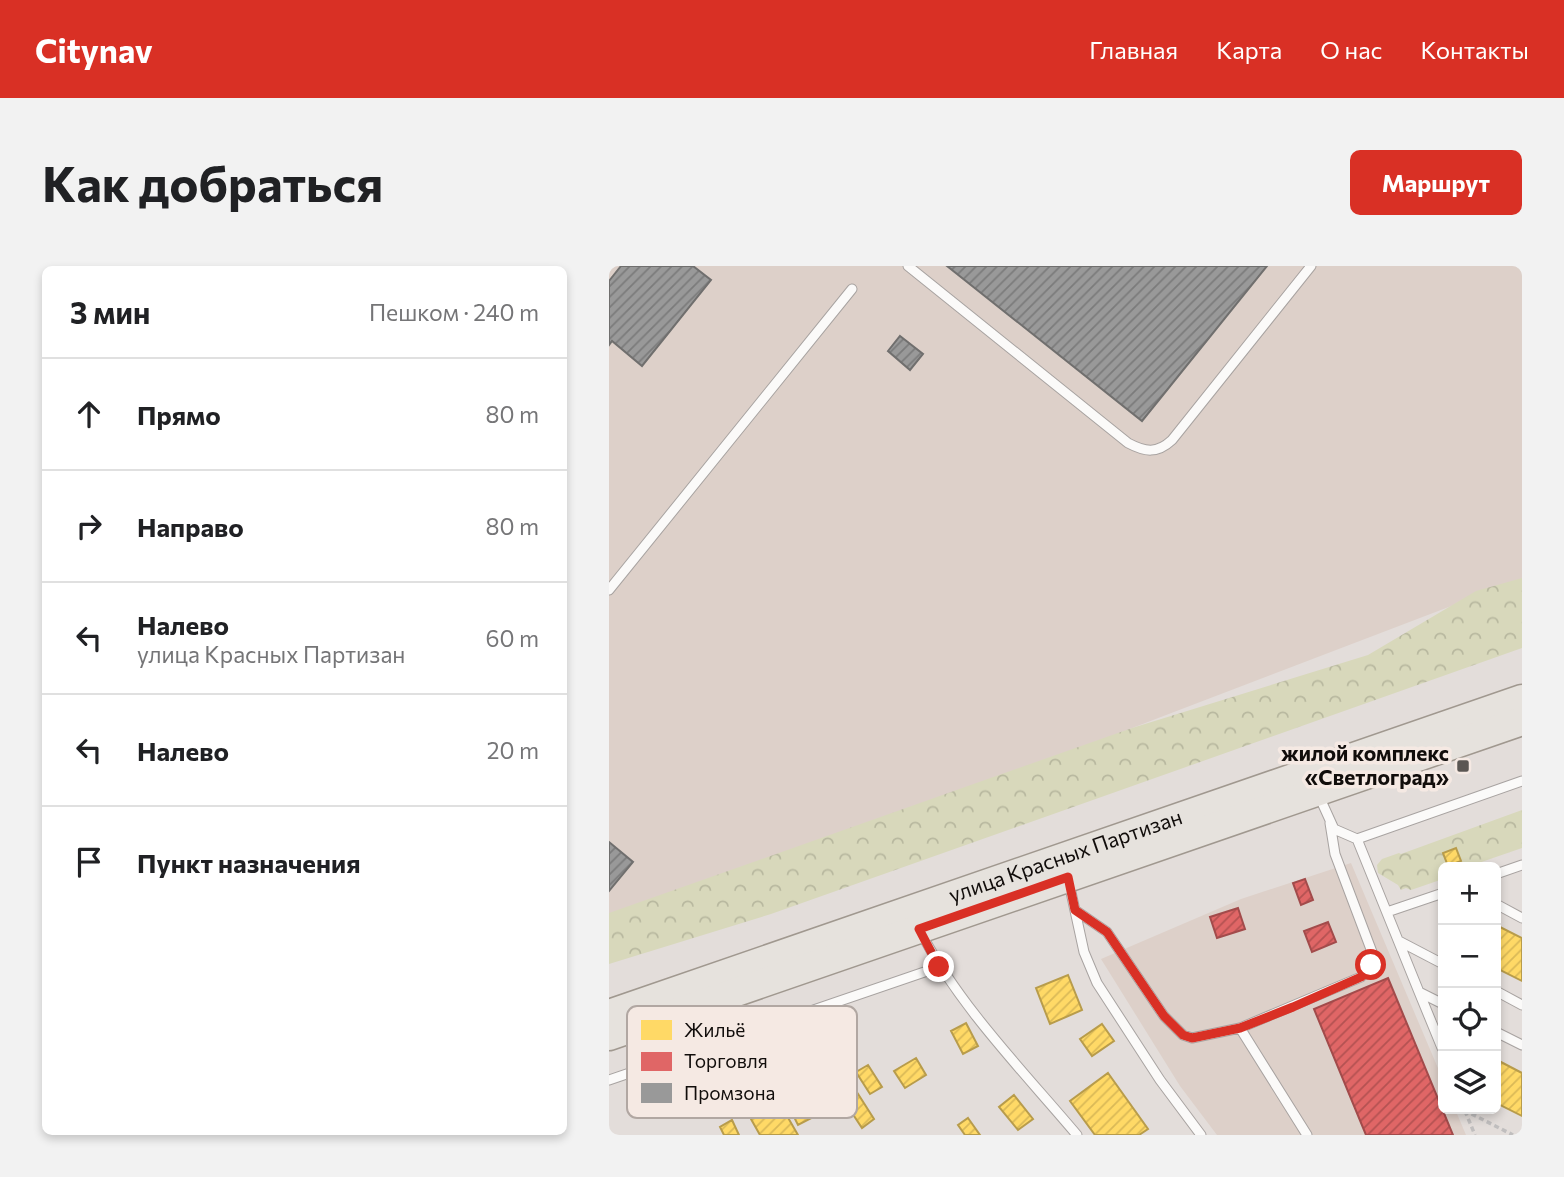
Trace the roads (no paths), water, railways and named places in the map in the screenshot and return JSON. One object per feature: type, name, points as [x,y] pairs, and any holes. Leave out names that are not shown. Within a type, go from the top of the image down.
[{"type":"main road","name":"улица Красных Партизан","points":[[632,1006],[1522,699]]},
{"type":"main road","name":"улица Красных Партизан","points":[[696,1006],[1522,720]]},
{"type":"main road","name":"улица Красных Партизан","points":[[609,1014],[627,1008]]},
{"type":"main road","name":"улица Красных Партизан","points":[[609,1036],[627,1030]]},
{"type":"lane","points":[[908,266],[1128,443],[1153,452],[1172,440],[1311,266]]},
{"type":"lane","points":[[609,590],[852,289]]},
{"type":"lane","points":[[1317,791],[1334,829],[1357,839],[1522,781]]},
{"type":"lane","points":[[1075,910],[1107,932],[1164,1016],[1183,1035],[1192,1038],[1240,1028],[1361,977],[1371,965],[1372,952],[1335,854],[1330,823]]},
{"type":"lane","points":[[1357,839],[1438,1038]]},
{"type":"lane","points":[[1501,872],[1522,864]]},
{"type":"lane","points":[[1510,869],[1522,875]]},
{"type":"lane","points":[[1068,877],[1084,952],[1097,983],[1160,1080],[1201,1135]]},
{"type":"lane","points":[[1387,912],[1438,894]]},
{"type":"lane","points":[[1501,907],[1522,918]]},
{"type":"lane","points":[[919,929],[939,967],[1077,1135]]},
{"type":"lane","points":[[1399,941],[1438,961]]},
{"type":"lane","points":[[825,1006],[939,967]]},
{"type":"lane","points":[[1419,992],[1438,1002]]},
{"type":"lane","points":[[1501,994],[1522,1005]]},
{"type":"lane","points":[[1240,1028],[1307,1135]]},
{"type":"lane","points":[[1501,1034],[1522,1045]]},
{"type":"lane","points":[[609,1080],[627,1074]]},
{"type":"place","name":"жилой комплекс «Светлоград»","points":[[1463,766]]}]
